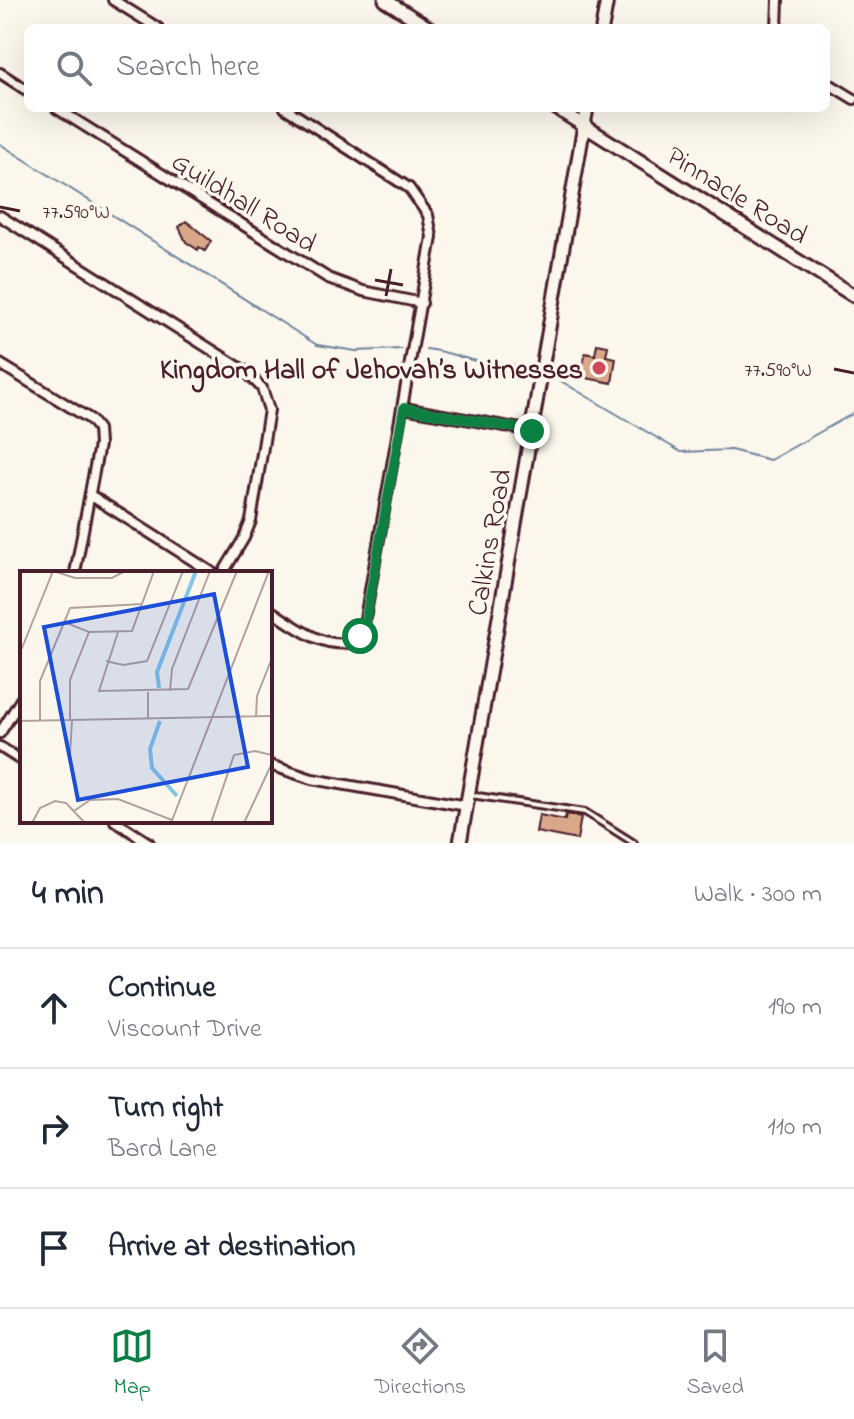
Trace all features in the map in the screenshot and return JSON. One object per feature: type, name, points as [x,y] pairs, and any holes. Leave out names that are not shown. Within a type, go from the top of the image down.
[{"type":"main road","points":[[385,0],[423,24]]},
{"type":"main road","points":[[603,24],[607,0]]},
{"type":"main road","name":"Pinnacle Road","points":[[562,112],[854,296]]},
{"type":"main road","name":"Calkins Road","points":[[460,843],[586,112]]},
{"type":"street","points":[[113,0],[152,24]]},
{"type":"street","points":[[777,24],[778,0]]},
{"type":"street","points":[[0,73],[24,88]]},
{"type":"street","points":[[830,84],[854,99]]},
{"type":"street","name":"Guildhall Road","points":[[62,112],[317,272],[363,291],[422,303]]},
{"type":"street","points":[[272,611],[301,629],[334,643],[349,643],[360,636],[365,624],[404,408],[432,237],[423,205],[398,179],[291,112]]},
{"type":"street","points":[[0,216],[245,371],[262,388],[269,410],[255,503],[244,538],[224,571]]},
{"type":"street","points":[[0,364],[94,423],[98,429],[99,445],[75,571]]},
{"type":"street","points":[[404,408],[532,431]]},
{"type":"street","points":[[90,495],[210,571]]},
{"type":"street","points":[[0,733],[20,701]]},
{"type":"street","points":[[0,747],[20,760]]},
{"type":"street","points":[[272,766],[312,779],[468,800]]},
{"type":"street","points":[[118,823],[149,843]]},
{"type":"lane","points":[[468,800],[585,812],[624,840],[634,843]]},
{"type":"building","points":[[186,221],[211,241],[205,251],[186,242],[179,227]]},
{"type":"building","name":"Kingdom Hall of Jehovah’s Witnesses","points":[[597,344],[608,346],[606,356],[616,358],[612,383],[581,377],[585,353],[595,355]]},
{"type":"building","points":[[566,814],[581,817],[577,840],[536,832],[539,815],[565,820]]},
{"type":"waterway","points":[[0,144],[317,345],[356,351],[402,349]]},
{"type":"waterway","points":[[426,349],[532,370]]},
{"type":"waterway","points":[[554,377],[681,452],[731,450],[770,460],[854,413]]},
{"type":"place","name":"Kingdom Hall of Jehovah’s Witnesses","points":[[599,368]]},
{"type":"route","points":[[360,636],[365,624],[404,408],[532,431]]}]
